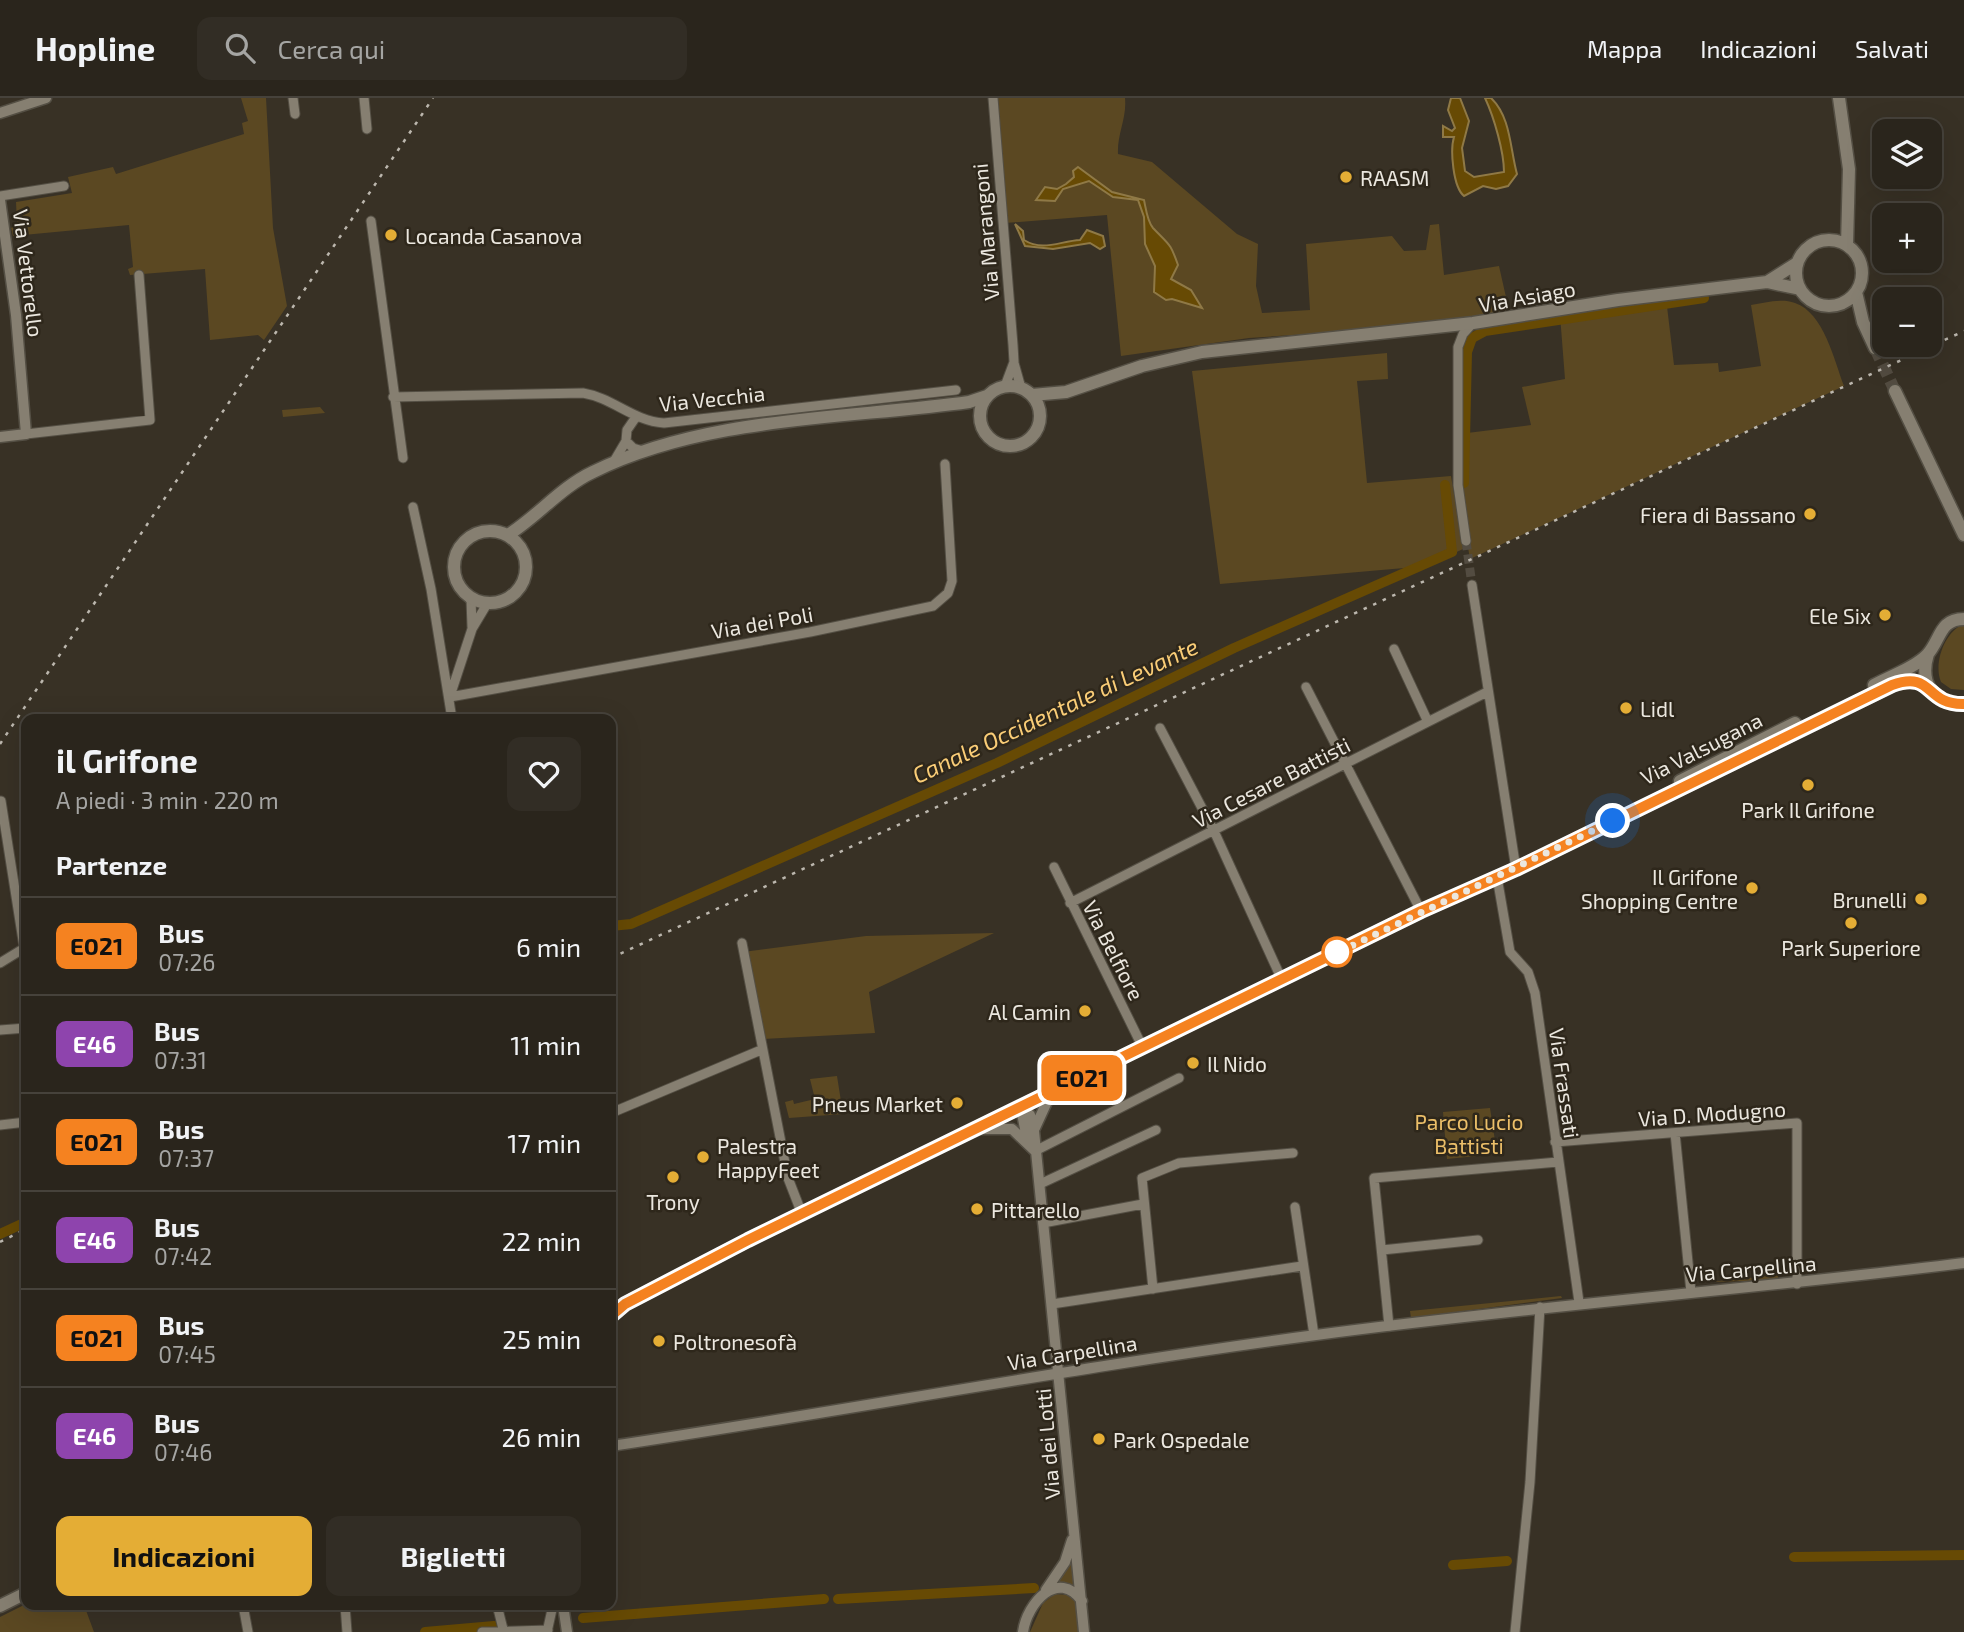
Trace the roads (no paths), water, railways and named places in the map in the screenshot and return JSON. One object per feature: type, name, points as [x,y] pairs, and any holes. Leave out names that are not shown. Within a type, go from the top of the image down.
[{"type":"main road","points":[[1839,98],[1849,169],[1847,245]]},
{"type":"main road","name":"Via Asiago","points":[[1767,282],[1797,263],[1810,246],[1831,240],[1846,218]]},
{"type":"main road","points":[[1831,240],[1847,245],[1860,262],[1860,283],[1856,292],[1838,305]]},
{"type":"main road","points":[[1797,263],[1800,289]]},
{"type":"main road","name":"Via Asiago","points":[[1473,323],[1631,298],[1767,282],[1800,289],[1816,304],[1838,305],[1863,322]]},
{"type":"main road","points":[[1856,292],[1863,322],[1872,342]]},
{"type":"main road","points":[[959,403],[980,424],[989,439],[1012,447],[1021,445],[1034,435],[1047,407],[1066,392],[1142,366],[1202,352],[1473,323]]},
{"type":"main road","points":[[508,535],[533,520],[565,489],[613,463],[643,451],[705,436],[843,414],[959,403],[987,396],[1005,386],[1026,391],[1066,392]]},
{"type":"main road","points":[[1026,391],[1040,418]]},
{"type":"main road","points":[[1895,391],[1963,533]]},
{"type":"main road","points":[[980,424],[980,409],[987,396]]},
{"type":"main road","points":[[520,546],[533,520]]},
{"type":"main road","points":[[482,531],[508,535],[520,546],[527,565],[522,586],[507,600],[486,604],[471,598],[463,591],[455,577],[454,564],[459,548],[465,540],[482,531]]},
{"type":"main road","name":"Via Valsugana","points":[[1442,901],[1891,676],[1928,654],[1939,633],[1958,620],[1964,608]]},
{"type":"main road","points":[[1928,654],[1926,684],[1934,696],[1961,705]]},
{"type":"main road","points":[[616,1312],[625,1304],[802,1214],[1421,911],[1497,877],[1515,865],[1892,685],[1908,681],[1926,684]]},
{"type":"main road","points":[[616,1306],[625,1304]]},
{"type":"main road","points":[[0,1606],[21,1596]]},
{"type":"street","points":[[0,113],[46,98]]},
{"type":"street","points":[[293,98],[295,114]]},
{"type":"street","points":[[364,98],[367,129]]},
{"type":"street","name":"Via Marangoni","points":[[993,98],[1014,362],[1026,391]]},
{"type":"street","name":"Via Vettorello","points":[[26,435],[0,198],[64,186]]},
{"type":"street","points":[[371,221],[403,458]]},
{"type":"street","points":[[0,437],[150,420],[139,275]]},
{"type":"street","name":"Via Asiago","points":[[1458,347],[1462,334],[1473,323]]},
{"type":"street","points":[[1444,326],[1458,347],[1458,485],[1466,541]]},
{"type":"street","name":"Via Marangoni","points":[[1005,386],[1014,362]]},
{"type":"street","name":"Via Vecchia","points":[[393,397],[583,393],[603,399],[636,417],[664,424],[956,390]]},
{"type":"street","points":[[613,463],[626,441],[627,430],[636,417]]},
{"type":"street","points":[[626,441],[633,448],[643,451]]},
{"type":"street","name":"Via dei Poli","points":[[450,697],[810,632],[933,606],[948,593],[952,581],[945,464]]},
{"type":"street","points":[[413,507],[431,589],[452,714]]},
{"type":"street","points":[[1472,585],[1515,865]]},
{"type":"street","points":[[471,598],[472,629]]},
{"type":"street","points":[[450,697],[472,629],[486,604]]},
{"type":"street","points":[[1394,649],[1428,722]]},
{"type":"street","points":[[1306,687],[1421,911]]},
{"type":"street","name":"Via Cesare Battisti","points":[[1070,903],[1487,692]]},
{"type":"street","points":[[1160,728],[1214,831],[1282,979]]},
{"type":"street","points":[[1,801],[21,923]]},
{"type":"street","name":"Via Belfiore","points":[[1054,867],[1143,1048]]},
{"type":"street","name":"Via Frassati","points":[[1497,877],[1510,952],[1528,972],[1535,993],[1579,1302]]},
{"type":"street","points":[[742,943],[761,1050],[790,1184],[802,1214]]},
{"type":"street","points":[[0,962],[21,949]]},
{"type":"street","points":[[0,1030],[21,1028]]},
{"type":"street","points":[[616,1111],[761,1050]]},
{"type":"street","points":[[1032,1146],[1178,1078]]},
{"type":"street","points":[[1032,1146],[1040,1111],[1051,1093]]},
{"type":"street","points":[[1021,1108],[1030,1115],[1034,1131]]},
{"type":"street","name":"Via dei Lotti","points":[[1021,1108],[1040,1184],[1084,1632]]},
{"type":"street","points":[[0,1125],[21,1123]]},
{"type":"street","name":"Via D. Modugno","points":[[1555,1142],[1797,1123],[1797,1284]]},
{"type":"street","points":[[974,1130],[1002,1127],[1020,1133],[1032,1146]]},
{"type":"street","points":[[1040,1184],[1156,1130]]},
{"type":"street","points":[[1675,1133],[1691,1292]]},
{"type":"street","points":[[1153,1289],[1142,1178],[1161,1168],[1179,1163],[1293,1153]]},
{"type":"street","points":[[1389,1326],[1374,1178],[1558,1161]]},
{"type":"street","points":[[1043,1223],[1143,1204]]},
{"type":"street","points":[[1295,1207],[1314,1335]]},
{"type":"street","points":[[1382,1250],[1478,1240]]},
{"type":"street","name":"Via Carpellina","points":[[616,1445],[1314,1335],[1579,1302],[1797,1284],[1964,1263]]},
{"type":"street","points":[[1052,1304],[1302,1266]]},
{"type":"street","points":[[1515,1632],[1530,1482],[1540,1307]]},
{"type":"street","name":"Via dei Lotti","points":[[1023,1632],[1030,1610],[1065,1562],[1073,1537]]},
{"type":"street","points":[[1046,1591],[1056,1587],[1069,1589],[1082,1601]]},
{"type":"street","points":[[244,1610],[248,1632]]},
{"type":"street","points":[[345,1610],[347,1632]]},
{"type":"street","points":[[498,1610],[503,1629]]},
{"type":"street","points":[[482,1632],[503,1629],[547,1631],[552,1610]]},
{"type":"street","points":[[564,1610],[567,1632]]},
{"type":"waterway","name":"Canale Occidentale di Levante","points":[[1464,483],[1467,352],[1472,338],[1485,331],[1704,298]]},
{"type":"waterway","name":"Canale Occidentale di Levante","points":[[616,926],[631,924],[997,763],[1234,648],[1452,552],[1445,485]]},
{"type":"waterway","name":"Canale Occidentale di Levante","points":[[0,1234],[21,1224]]},
{"type":"waterway","points":[[1794,1557],[1964,1555]]},
{"type":"waterway","points":[[1453,1565],[1507,1561]]},
{"type":"waterway","points":[[838,1599],[1034,1588]]},
{"type":"waterway","points":[[583,1618],[824,1599]]},
{"type":"waterway","points":[[425,1632],[494,1626]]},
{"type":"tunnel","points":[[1879,357],[1895,391]]},
{"type":"tunnel","points":[[1466,541],[1472,585]]},
{"type":"railway","points":[[0,744],[433,98]]},
{"type":"railway","points":[[616,956],[1964,331]]},
{"type":"railway","points":[[0,1242],[21,1232]]},
{"type":"place","name":"RAASM","points":[[1346,177]]},
{"type":"place","name":"Locanda Casanova","points":[[391,235]]},
{"type":"place","name":"Fiera di Bassano","points":[[1810,514]]},
{"type":"place","name":"Ele Six","points":[[1885,615]]},
{"type":"place","name":"Lidl","points":[[1626,708]]},
{"type":"place","name":"Park Il Grifone","points":[[1808,785]]},
{"type":"place","name":"Il Grifone Shopping Centre","points":[[1752,888]]},
{"type":"place","name":"Brunelli","points":[[1921,899]]},
{"type":"place","name":"Park Superiore","points":[[1851,923]]},
{"type":"place","name":"Al Camin","points":[[1085,1011]]},
{"type":"place","name":"Il Nido","points":[[1193,1063]]},
{"type":"place","name":"Pneus Market","points":[[957,1103]]},
{"type":"place","name":"Palestra HappyFeet","points":[[703,1157]]},
{"type":"place","name":"Trony","points":[[673,1177]]},
{"type":"place","name":"Pittarello","points":[[977,1209]]},
{"type":"place","name":"Poltronesofà","points":[[659,1341]]},
{"type":"place","name":"Park Ospedale","points":[[1099,1439]]},
{"type":"park label","name":"Parco Lucio Battisti","points":[[1469,1133]]}]
